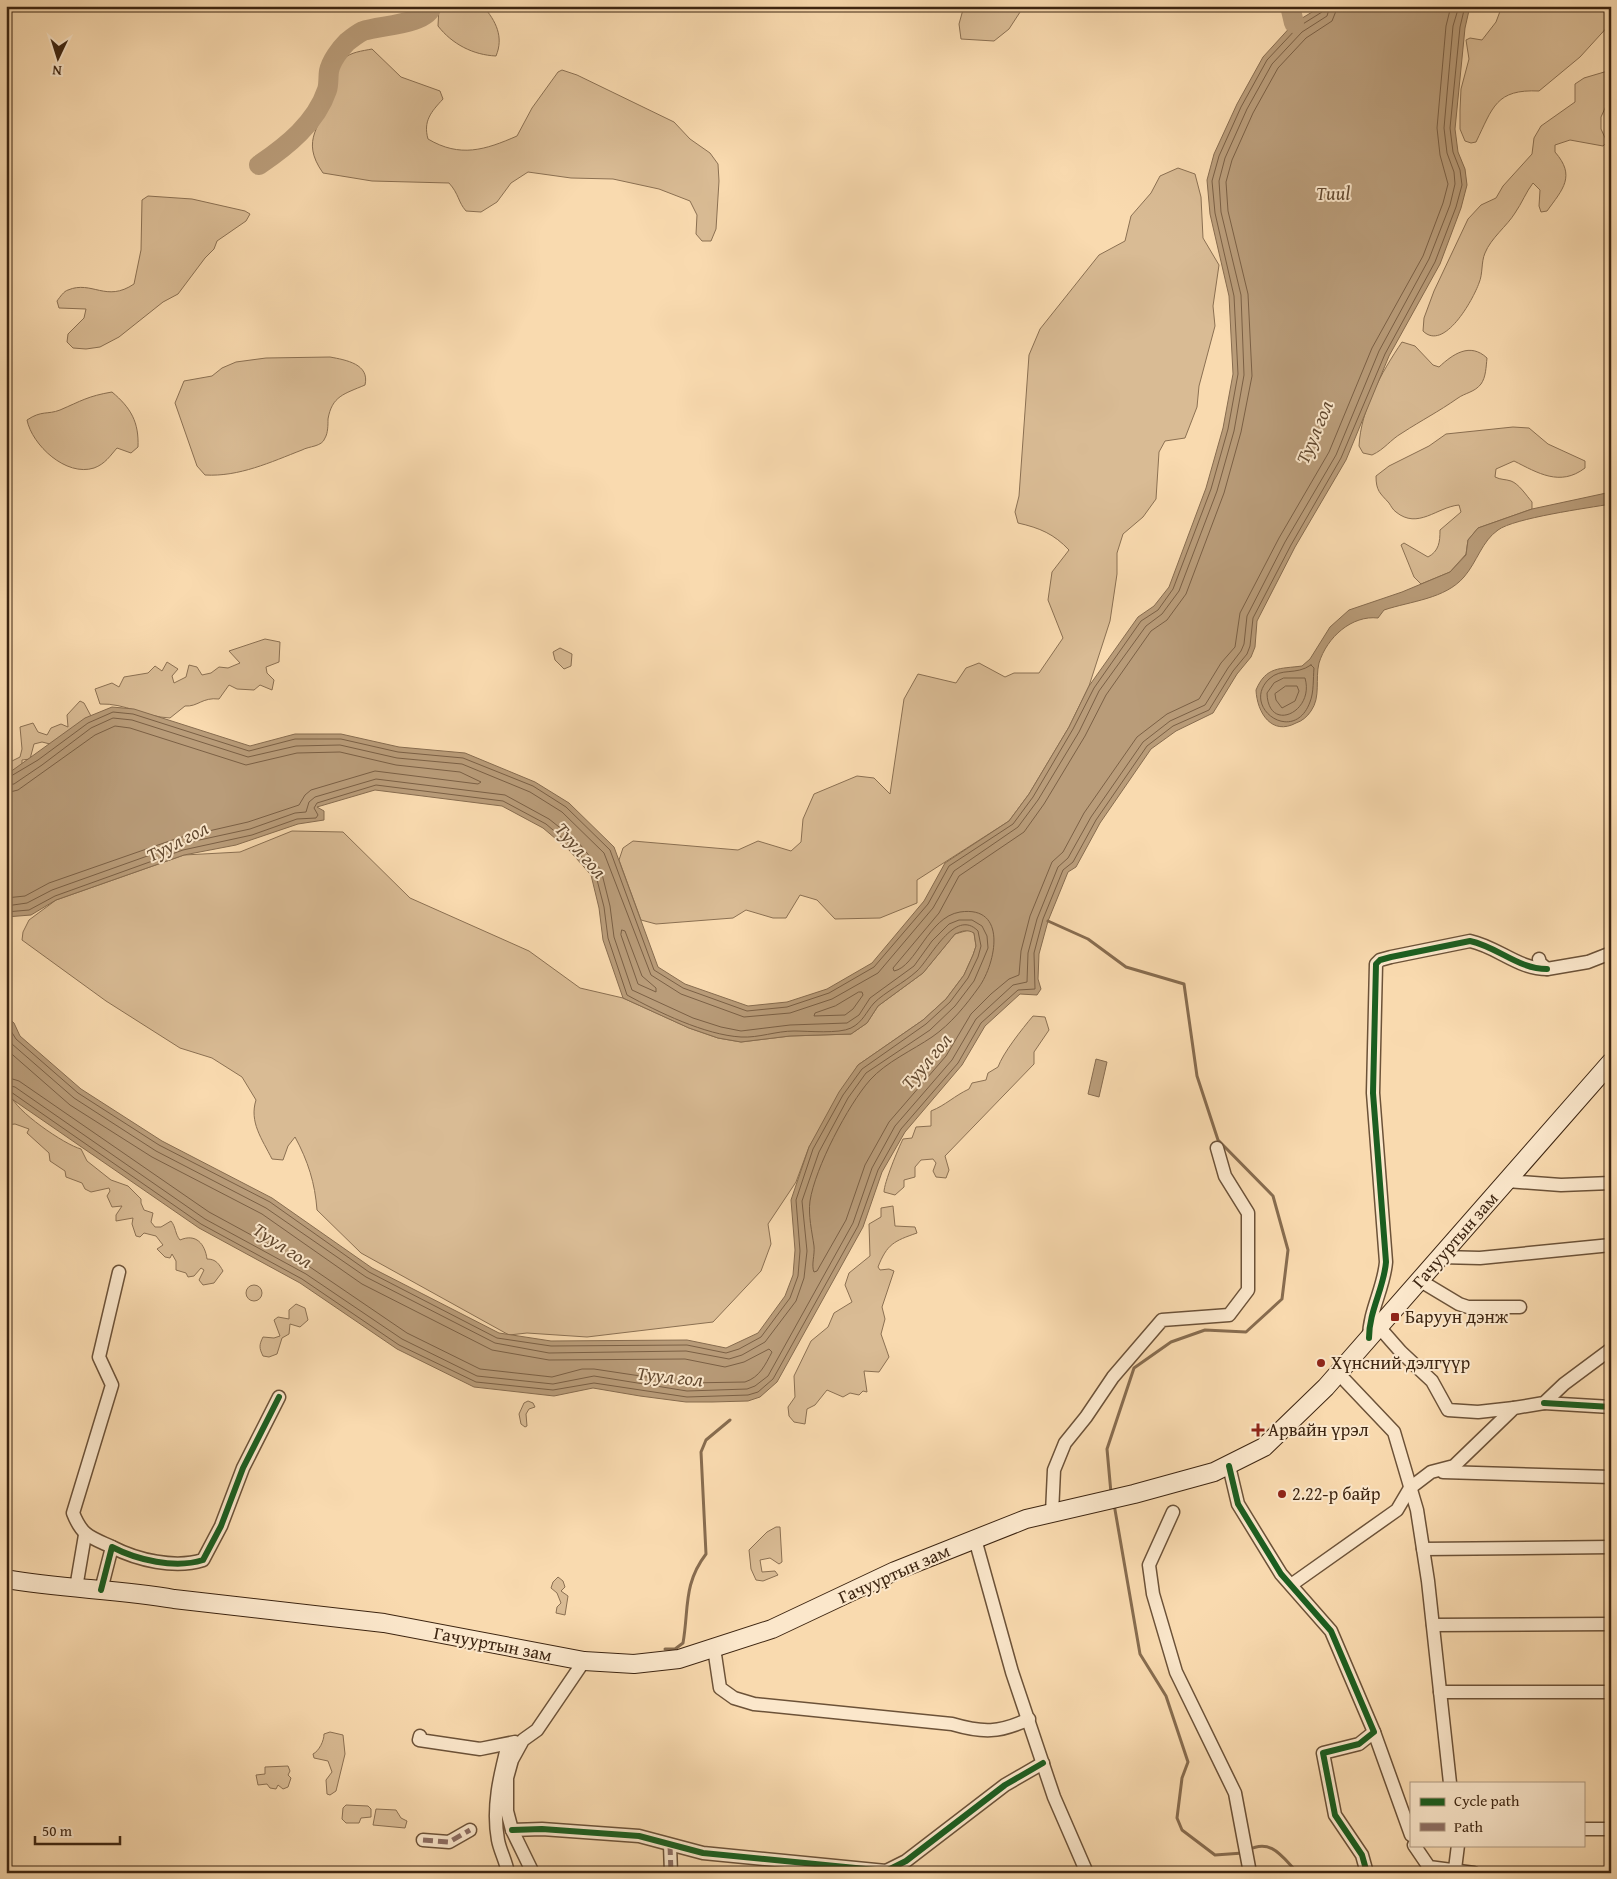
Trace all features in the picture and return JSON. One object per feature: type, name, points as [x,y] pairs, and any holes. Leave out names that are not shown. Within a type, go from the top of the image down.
[{"type":"main road","name":"Гачууртын зам","points":[[6,1579],[384,1623],[584,1661],[634,1664],[678,1659],[714,1648],[772,1629],[895,1571],[1026,1519],[1134,1494],[1214,1472],[1264,1447],[1338,1373],[1611,1062]]},
{"type":"street","points":[[1611,953],[1588,962],[1543,964],[1533,969],[1519,964],[1483,943],[1470,941],[1391,957],[1380,960],[1376,964],[1374,1093],[1386,1262],[1385,1277],[1373,1313],[1374,1332],[1401,1352],[1432,1381],[1448,1410],[1478,1412],[1544,1403],[1611,1407]]},
{"type":"street","points":[[1052,1513],[1054,1470],[1065,1443],[1086,1417],[1113,1377],[1162,1320],[1229,1316],[1248,1290],[1248,1213],[1225,1176],[1218,1148]]},
{"type":"street","points":[[1507,1181],[1562,1185],[1611,1183]]},
{"type":"street","points":[[1440,1257],[1480,1258],[1611,1245]]},
{"type":"street","points":[[76,1588],[85,1535],[74,1513],[112,1385],[99,1357],[119,1272]]},
{"type":"street","points":[[1419,1280],[1459,1304],[1468,1307],[1520,1307]]},
{"type":"street","points":[[1544,1403],[1564,1384],[1610,1350]]},
{"type":"street","points":[[1338,1373],[1394,1432],[1410,1488],[1423,1549],[1450,1782]]},
{"type":"street","points":[[85,1535],[128,1555],[163,1562],[194,1562],[203,1560],[221,1526],[243,1468],[279,1397]]},
{"type":"street","points":[[1291,1585],[1397,1510],[1410,1488],[1431,1472],[1454,1466],[1514,1408]]},
{"type":"street","points":[[1229,1466],[1238,1504],[1282,1574],[1331,1631],[1374,1732],[1410,1832]]},
{"type":"street","points":[[1431,1472],[1611,1477]]},
{"type":"street","points":[[1173,1512],[1149,1565],[1153,1594],[1176,1672],[1235,1793],[1250,1873]]},
{"type":"street","points":[[975,1539],[1012,1672],[1054,1797],[1087,1873]]},
{"type":"street","points":[[101,1590],[112,1547]]},
{"type":"street","points":[[1423,1549],[1611,1547]]},
{"type":"street","points":[[1433,1624],[1611,1624]]},
{"type":"street","points":[[714,1648],[720,1688],[734,1698],[754,1704],[952,1724],[980,1731],[998,1731],[1029,1719]]},
{"type":"street","points":[[420,1736],[419,1740],[480,1749],[523,1740],[537,1730],[584,1661]]},
{"type":"street","points":[[1440,1692],[1611,1692]]},
{"type":"street","points":[[1368,1873],[1362,1855],[1335,1815],[1323,1753],[1359,1744],[1374,1732]]},
{"type":"street","points":[[523,1740],[512,1760],[507,1778],[507,1811],[512,1830],[533,1873]]},
{"type":"street","points":[[508,1744],[496,1803],[498,1841],[507,1863],[508,1873]]},
{"type":"street","points":[[512,1830],[542,1829],[639,1836],[703,1853],[886,1871],[906,1861],[1005,1785],[1043,1763]]},
{"type":"street","points":[[1584,1829],[1611,1829]]},
{"type":"street","points":[[423,1840],[449,1842],[470,1830]]},
{"type":"street","points":[[670,1845],[671,1873]]},
{"type":"street","points":[[1415,1846],[1429,1867],[1474,1873]]},
{"type":"street","points":[[1452,1871],[1458,1846]]},
{"type":"shaded area","points":[[439,6],[483,6],[492,17],[499,36],[496,56],[471,51],[450,38],[438,26]]},
{"type":"shaded area","points":[[964,6],[1024,6],[1009,29],[994,41],[961,39],[959,24]]},
{"type":"shaded area","points":[[1502,6],[1611,6],[1611,23],[1580,57],[1539,91],[1513,93],[1498,103],[1492,110],[1476,142],[1471,143],[1465,141],[1460,129],[1461,89],[1469,59],[1466,40],[1470,38],[1482,40],[1496,22]]},
{"type":"shaded area","points":[[372,49],[401,77],[440,91],[443,99],[427,122],[428,139],[451,149],[472,150],[483,148],[517,136],[532,108],[558,72],[562,70],[577,75],[674,122],[690,139],[710,153],[718,164],[719,181],[716,229],[711,241],[702,241],[696,234],[697,215],[690,201],[659,189],[613,179],[571,178],[528,172],[511,183],[497,202],[481,212],[466,211],[449,183],[372,181],[323,173],[316,161],[313,142],[331,95],[337,67],[349,55]]},
{"type":"shaded area","points":[[1611,70],[1611,95],[1601,117],[1601,129],[1607,142],[1603,146],[1570,140],[1555,145],[1555,152],[1565,168],[1566,175],[1565,182],[1558,196],[1547,211],[1541,212],[1539,206],[1540,190],[1533,183],[1512,218],[1488,248],[1476,291],[1457,321],[1440,335],[1431,336],[1423,331],[1424,318],[1434,291],[1468,219],[1481,205],[1496,198],[1503,186],[1532,154],[1534,138],[1541,126],[1575,102],[1575,84],[1584,78]]},
{"type":"shaded area","points":[[1178,168],[1195,174],[1201,197],[1203,238],[1219,265],[1213,306],[1215,326],[1199,386],[1197,407],[1185,438],[1165,441],[1159,452],[1156,499],[1143,517],[1123,534],[1117,553],[1117,574],[1110,621],[1089,686],[1069,727],[1029,794],[1009,821],[917,880],[917,903],[880,918],[835,919],[817,900],[800,895],[786,918],[773,918],[746,910],[733,918],[656,924],[641,920],[619,860],[623,848],[633,841],[738,850],[758,841],[791,851],[801,842],[803,819],[814,794],[857,776],[874,778],[890,794],[904,699],[918,674],[956,683],[966,668],[979,663],[1005,677],[1014,673],[1039,673],[1063,638],[1048,600],[1052,572],[1069,550],[1046,532],[1018,523],[1015,512],[1019,496],[1029,355],[1040,329],[1099,255],[1125,241],[1131,216],[1151,193],[1160,176]]},
{"type":"shaded area","points":[[148,196],[192,199],[245,211],[250,214],[246,221],[217,241],[214,249],[178,294],[163,302],[119,337],[100,347],[73,348],[67,342],[68,334],[84,318],[86,309],[59,308],[57,301],[68,290],[77,288],[115,292],[134,284],[141,250],[142,200]]},
{"type":"shaded area","points":[[1402,342],[1415,346],[1433,365],[1439,367],[1456,354],[1468,350],[1481,353],[1487,358],[1484,378],[1476,389],[1461,396],[1402,433],[1377,453],[1372,455],[1363,453],[1359,446],[1368,405],[1387,366]]},
{"type":"shaded area","points":[[330,357],[355,364],[364,372],[366,378],[365,385],[340,397],[333,405],[328,419],[326,436],[321,443],[255,468],[230,474],[205,475],[197,466],[175,403],[184,381],[212,376],[222,368],[236,362],[266,358]]},
{"type":"shaded area","points":[[112,392],[129,410],[135,423],[138,447],[131,453],[117,448],[107,460],[94,468],[83,470],[72,468],[52,457],[43,449],[30,430],[27,420],[32,417]]},
{"type":"shaded area","points":[[1513,427],[1529,428],[1548,444],[1585,461],[1585,468],[1567,477],[1549,476],[1514,461],[1496,469],[1495,477],[1511,481],[1517,485],[1532,502],[1532,509],[1478,528],[1468,540],[1466,554],[1450,572],[1421,584],[1414,577],[1401,545],[1404,543],[1428,557],[1432,555],[1438,546],[1440,530],[1461,512],[1459,505],[1420,518],[1404,517],[1395,511],[1381,494],[1376,476],[1389,466],[1429,446],[1446,434]]},
{"type":"shaded area","points":[[265,639],[280,642],[279,662],[266,667],[267,673],[274,680],[272,690],[260,685],[254,690],[237,689],[229,685],[219,699],[208,699],[185,706],[170,718],[109,704],[100,704],[95,689],[112,683],[119,687],[124,677],[148,673],[155,666],[162,671],[167,662],[178,669],[172,676],[174,683],[186,677],[189,665],[197,667],[202,675],[211,673],[219,667],[228,668],[240,663],[229,651]]},
{"type":"shaded area","points":[[560,648],[572,654],[571,666],[564,669],[555,660],[553,652]]},
{"type":"shaded area","points":[[80,701],[84,703],[91,716],[88,719],[54,745],[42,742],[34,744],[30,759],[22,760],[22,767],[11,778],[6,774],[6,764],[20,757],[22,749],[20,727],[33,723],[38,732],[47,735],[51,728],[61,724],[68,727],[67,715]]},
{"type":"shaded area","points":[[292,831],[343,832],[410,898],[529,951],[580,988],[623,998],[689,1028],[718,1038],[741,1042],[790,1036],[851,1034],[867,1023],[878,1006],[923,973],[955,934],[969,930],[974,933],[976,946],[964,975],[946,999],[923,1020],[858,1065],[809,1147],[796,1182],[768,1224],[771,1244],[761,1271],[713,1322],[587,1337],[527,1333],[509,1335],[361,1253],[317,1210],[310,1172],[295,1137],[288,1146],[283,1160],[272,1159],[255,1123],[254,1108],[256,1100],[242,1077],[212,1058],[180,1048],[106,1001],[22,940],[23,932],[29,920],[56,900],[184,855],[240,852]]},
{"type":"shaded area","points":[[1033,1016],[1045,1017],[1049,1030],[1034,1052],[1034,1064],[945,1156],[949,1170],[946,1178],[936,1177],[933,1171],[936,1163],[933,1159],[921,1160],[915,1167],[915,1177],[904,1180],[904,1187],[895,1195],[884,1192],[903,1139],[912,1138],[916,1127],[931,1126],[931,1111],[969,1089],[972,1083],[986,1080],[988,1073],[998,1067],[1008,1048]]},
{"type":"shaded area","points":[[6,1093],[11,1095],[14,1101],[30,1118],[64,1141],[81,1149],[87,1161],[111,1180],[128,1186],[141,1199],[144,1210],[153,1213],[151,1222],[155,1227],[161,1227],[171,1221],[180,1240],[191,1238],[199,1241],[207,1259],[217,1262],[223,1271],[214,1283],[203,1285],[199,1280],[204,1270],[201,1268],[194,1276],[188,1277],[186,1273],[176,1270],[176,1261],[172,1254],[170,1258],[165,1257],[157,1249],[163,1245],[156,1236],[144,1233],[140,1237],[136,1236],[132,1224],[133,1218],[116,1221],[116,1215],[122,1206],[112,1207],[107,1196],[110,1191],[109,1188],[91,1192],[85,1189],[82,1183],[66,1177],[65,1171],[50,1161],[49,1153],[27,1133],[29,1129],[15,1124],[6,1125]]},
{"type":"shaded area","points":[[893,1206],[895,1226],[915,1227],[917,1233],[892,1244],[878,1267],[880,1270],[889,1269],[894,1271],[882,1307],[885,1319],[881,1334],[889,1357],[879,1372],[864,1371],[867,1392],[863,1391],[859,1395],[850,1393],[843,1397],[827,1390],[815,1405],[807,1409],[805,1424],[794,1422],[789,1416],[788,1407],[795,1397],[794,1376],[811,1341],[828,1327],[834,1313],[852,1302],[845,1285],[849,1273],[870,1256],[869,1224],[881,1217],[881,1208]]},
{"type":"shaded area","points":[[254,1285],[262,1293],[254,1301],[246,1293]]},
{"type":"shaded area","points":[[296,1304],[305,1308],[308,1320],[300,1327],[290,1324],[289,1334],[282,1338],[277,1354],[269,1357],[263,1356],[260,1346],[263,1337],[274,1338],[280,1336],[274,1320],[278,1317],[289,1319],[289,1310]]},
{"type":"shaded area","points":[[528,1401],[533,1403],[535,1407],[529,1409],[526,1414],[527,1426],[525,1427],[521,1424],[519,1414],[524,1403]]},
{"type":"shaded area","points":[[780,1527],[782,1562],[779,1564],[770,1558],[760,1560],[762,1572],[775,1571],[778,1575],[763,1581],[756,1580],[751,1569],[749,1550],[767,1532]]},
{"type":"shaded area","points":[[558,1577],[563,1581],[565,1587],[561,1591],[568,1596],[565,1615],[556,1613],[557,1607],[561,1603],[557,1593],[551,1588],[553,1582]]},
{"type":"shaded area","points":[[330,1732],[343,1735],[345,1754],[336,1791],[330,1795],[327,1794],[326,1780],[332,1772],[328,1761],[314,1758],[313,1754],[321,1746],[324,1734]]},
{"type":"shaded area","points":[[288,1766],[290,1771],[288,1775],[291,1778],[288,1787],[283,1789],[278,1785],[276,1789],[270,1788],[267,1784],[258,1785],[256,1775],[265,1774],[265,1767]]},
{"type":"shaded area","points":[[346,1805],[368,1806],[371,1809],[371,1817],[361,1818],[359,1823],[346,1823],[342,1819],[343,1808]]},
{"type":"shaded area","points":[[376,1809],[396,1810],[401,1818],[407,1821],[405,1828],[373,1825]]},
{"type":"water","name":"Tuul","points":[[1322,6],[1470,6],[1465,28],[1455,129],[1458,152],[1465,169],[1467,185],[1461,208],[1440,264],[1389,356],[1346,460],[1295,547],[1257,621],[1255,647],[1251,657],[1237,674],[1213,713],[1176,731],[1151,749],[1100,823],[1076,867],[1068,872],[1048,921],[1039,954],[1038,979],[1041,989],[1037,995],[1020,994],[985,1026],[962,1065],[905,1132],[882,1172],[863,1227],[777,1382],[760,1397],[748,1401],[686,1402],[593,1388],[554,1396],[474,1387],[397,1349],[300,1283],[199,1228],[6,1095],[6,1016],[14,1023],[20,1036],[81,1089],[162,1141],[272,1198],[372,1268],[499,1333],[551,1341],[687,1340],[726,1348],[758,1333],[785,1296],[793,1275],[795,1250],[791,1200],[809,1147],[839,1092],[858,1065],[923,1020],[946,999],[964,975],[973,955],[976,946],[974,933],[964,931],[955,934],[923,973],[878,1006],[867,1023],[851,1034],[790,1036],[741,1042],[718,1038],[689,1028],[623,998],[603,940],[599,908],[591,875],[569,850],[543,828],[502,806],[375,790],[317,807],[324,811],[324,820],[298,824],[236,845],[184,855],[56,900],[31,915],[6,917],[6,775],[85,718],[112,707],[134,709],[250,746],[295,734],[341,734],[399,747],[465,753],[535,782],[569,803],[614,847],[658,967],[685,984],[748,1006],[787,1002],[827,989],[872,963],[924,901],[945,863],[1009,821],[1029,794],[1069,727],[1089,686],[1138,617],[1154,606],[1169,587],[1206,488],[1223,428],[1233,374],[1229,296],[1210,214],[1207,180],[1214,154],[1237,104],[1263,57],[1294,23]]},
{"type":"water","points":[[1611,492],[1611,504],[1519,521],[1498,530],[1488,540],[1464,577],[1447,590],[1437,595],[1384,610],[1378,618],[1368,618],[1350,624],[1334,637],[1323,653],[1318,669],[1316,700],[1308,715],[1298,722],[1280,727],[1267,720],[1263,714],[1259,707],[1256,690],[1264,677],[1274,670],[1302,666],[1310,659],[1330,627],[1349,610],[1402,592],[1450,572],[1466,555],[1468,540],[1478,528],[1532,509]]},
{"type":"water","points":[[1096,1059],[1107,1062],[1099,1097],[1088,1094]]},
{"type":"waterway","points":[[259,165],[290,142],[316,113],[327,90],[332,63],[347,42],[363,31],[412,21],[428,12],[432,6]]},
{"type":"waterway","points":[[1290,6],[1294,23]]},
{"type":"waterway","points":[[1048,921],[1088,939],[1126,967],[1184,984],[1197,1076],[1218,1140],[1273,1196],[1288,1250],[1282,1299],[1246,1332],[1205,1330],[1171,1342],[1134,1368],[1107,1449],[1111,1493]]},
{"type":"waterway","points":[[665,1649],[675,1649],[683,1643],[690,1586],[706,1554],[701,1452],[706,1440],[730,1420]]},
{"type":"waterway","points":[[1114,1504],[1140,1654],[1166,1696],[1188,1762],[1182,1778],[1177,1818],[1182,1830],[1215,1855],[1243,1853]]},
{"type":"waterway","points":[[1248,1850],[1264,1846],[1270,1848],[1276,1851],[1298,1873]]},
{"type":"marked path","points":[[423,1840],[449,1842],[470,1830]]},
{"type":"marked path","points":[[670,1845],[671,1873]]},
{"type":"cycle path","points":[[1369,1338],[1371,1318],[1385,1272],[1386,1262],[1373,1093],[1376,964],[1380,960],[1391,957],[1470,941],[1490,948],[1517,962],[1547,969]]},
{"type":"cycle path","points":[[101,1590],[112,1547],[133,1556],[156,1562],[180,1564],[203,1560],[221,1526],[243,1468],[279,1397]]},
{"type":"cycle path","points":[[1544,1403],[1611,1407]]},
{"type":"cycle path","points":[[1229,1466],[1238,1504],[1281,1574],[1331,1631],[1374,1732],[1359,1744],[1323,1753],[1335,1815],[1362,1855],[1367,1873]]},
{"type":"cycle path","points":[[512,1830],[542,1829],[639,1836],[703,1853],[886,1871],[906,1861],[1005,1785],[1043,1763]]},
{"type":"place","name":"Баруун дэнж","points":[[1395,1317]]},
{"type":"place","name":"Хүнсний дэлгүүр","points":[[1321,1363]]},
{"type":"place","name":"Арвайн үрэл","points":[[1258,1430]]},
{"type":"place","name":"2.22-р байр","points":[[1282,1494]]},
{"type":"water label","name":"Туул гол","points":[[1314,432]]},
{"type":"water label","name":"Туул гол","points":[[177,841]]},
{"type":"water label","name":"Туул гол","points":[[581,850]]},
{"type":"water label","name":"Туул гол","points":[[926,1061]]},
{"type":"water label","name":"Туул гол","points":[[283,1245]]},
{"type":"water label","name":"Туул гол","points":[[670,1376]]}]
